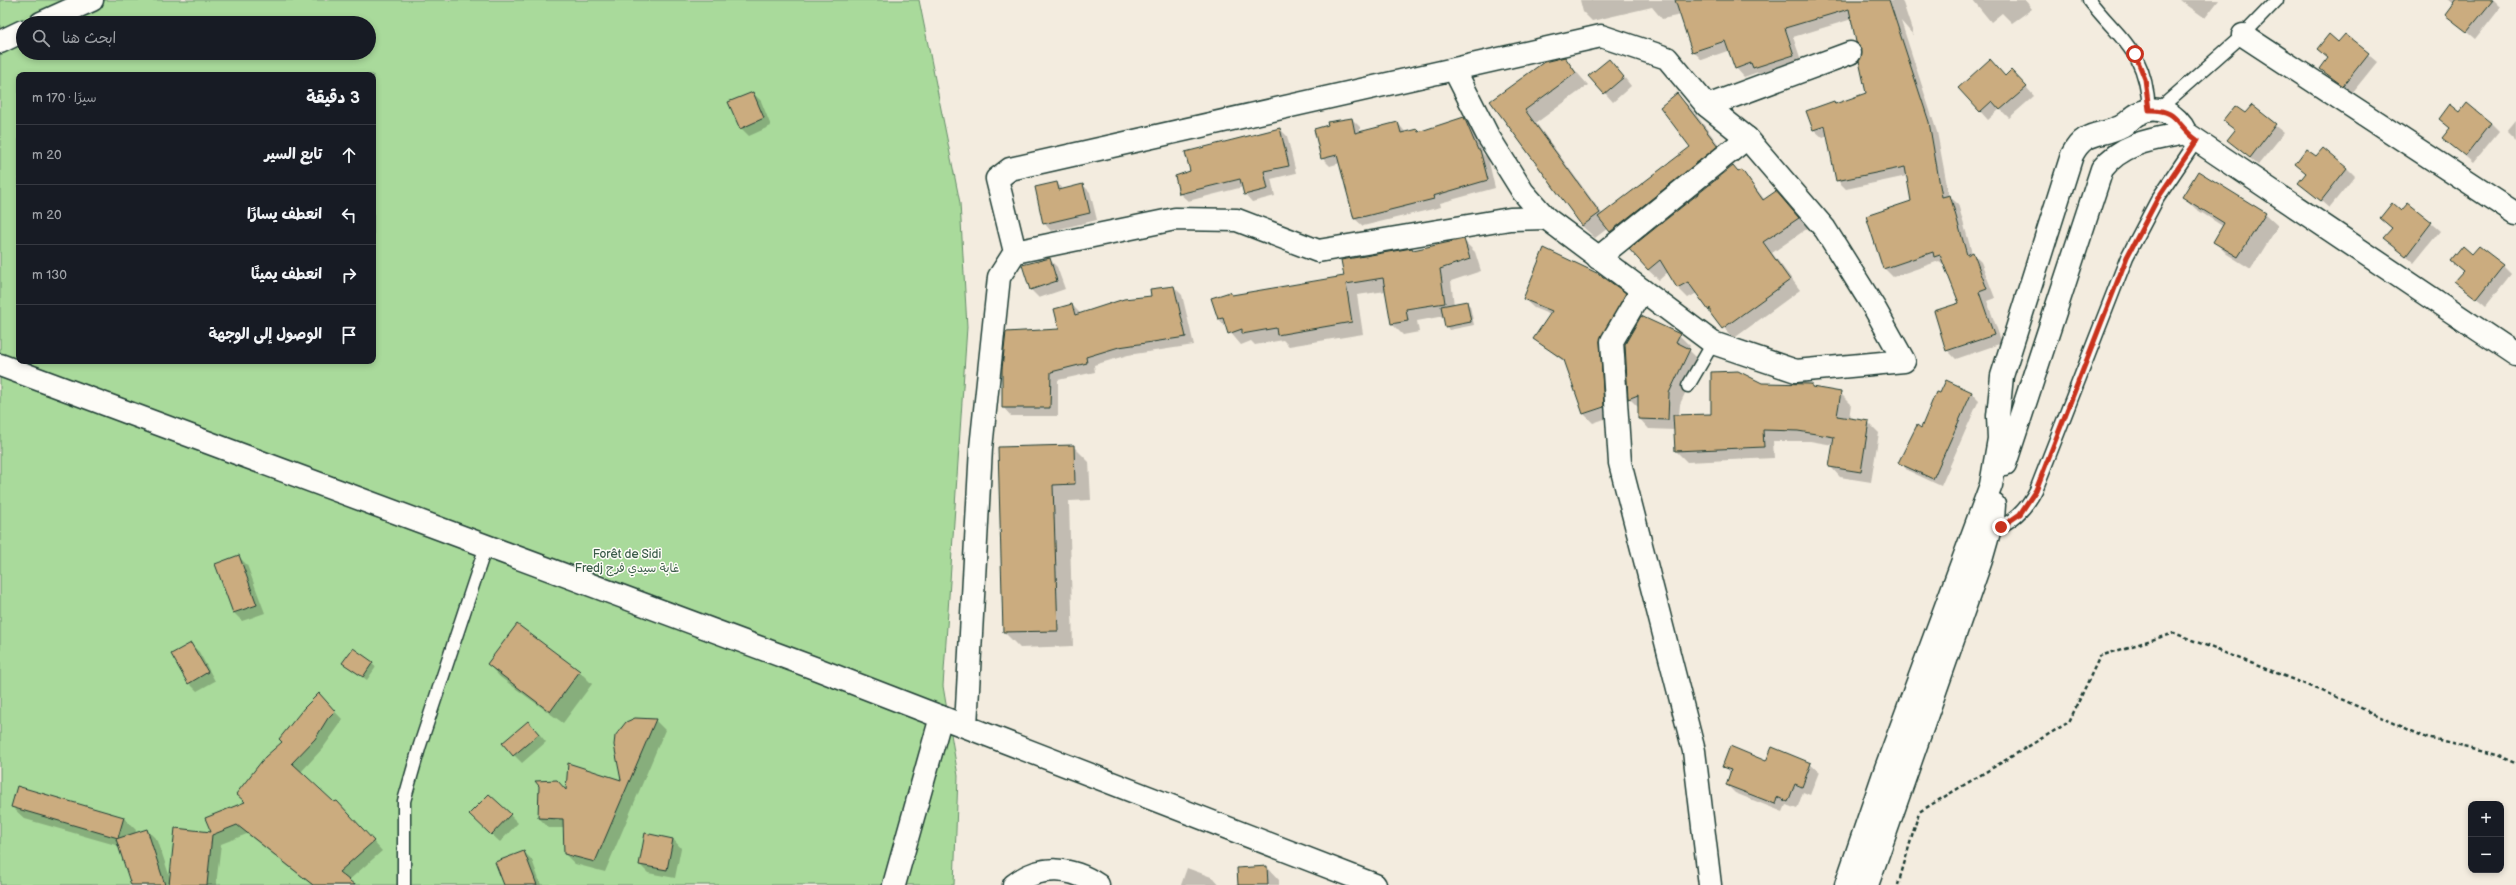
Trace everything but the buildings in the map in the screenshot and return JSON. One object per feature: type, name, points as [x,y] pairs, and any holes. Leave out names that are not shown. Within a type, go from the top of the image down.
[{"type":"street","points":[[57,16],[92,0]]},
{"type":"street","points":[[0,42],[16,34]]},
{"type":"street","points":[[2243,35],[2516,214]]},
{"type":"street","points":[[1015,252],[997,179],[1010,169],[1454,69],[1601,36],[1667,58],[1707,106],[1747,138],[1825,229],[1875,309],[1904,361],[1796,372],[1713,343],[1546,218],[1519,186],[1488,136],[1454,69]]},
{"type":"street","points":[[1707,106],[1850,53]]},
{"type":"street","points":[[1846,885],[1886,768],[1991,485],[1999,439],[1998,416],[2002,376],[2072,155],[2076,147],[2091,134],[2120,127],[2140,113],[2154,110],[2176,117],[2191,136],[2516,355]]},
{"type":"street","points":[[1867,885],[1888,830],[1990,531],[2002,473],[2102,169],[2109,159],[2130,146],[2191,136]]},
{"type":"street","points":[[1598,258],[1747,138]]},
{"type":"street","points":[[966,726],[982,448],[999,277],[1015,252],[1175,219],[1237,220],[1318,251],[1510,219],[1546,218]]},
{"type":"street","points":[[1642,290],[1612,341],[1620,463],[1694,751],[1710,885]]},
{"type":"street","points":[[0,365],[966,726],[1376,885]]},
{"type":"street","points":[[894,885],[941,717]]},
{"type":"street","points":[[1886,768],[1906,777]]},
{"type":"street","points":[[1867,821],[1888,830]]},
{"type":"street","points":[[1014,885],[1027,876],[1053,870],[1078,873],[1098,885]]},
{"type":"lane","points":[[2089,0],[2128,43],[2135,54],[2145,79],[2154,110],[2243,35],[2277,0]]},
{"type":"lane","points":[[1990,531],[2011,521],[2020,514],[2036,490],[2127,257],[2191,136]]},
{"type":"lane","points":[[1688,386],[1713,343]]},
{"type":"lane","points":[[404,885],[404,801],[420,745],[486,546]]},
{"type":"path","points":[[1898,885],[1919,812],[2069,722],[2100,656],[2174,633],[2330,694],[2427,738],[2498,755],[2516,763]]},
{"type":"green space","name":"Forêt de Sidi Fredj غابة سيدي فرج","points":[[0,0],[919,0],[960,203],[967,327],[943,686],[958,776],[954,885],[0,885]]},
{"type":"route","points":[[2001,527],[2020,514],[2029,503],[2036,490],[2127,257],[2158,198],[2174,172],[2197,140],[2186,133],[2182,124],[2176,117],[2168,112],[2149,110],[2145,79],[2135,54]]}]
